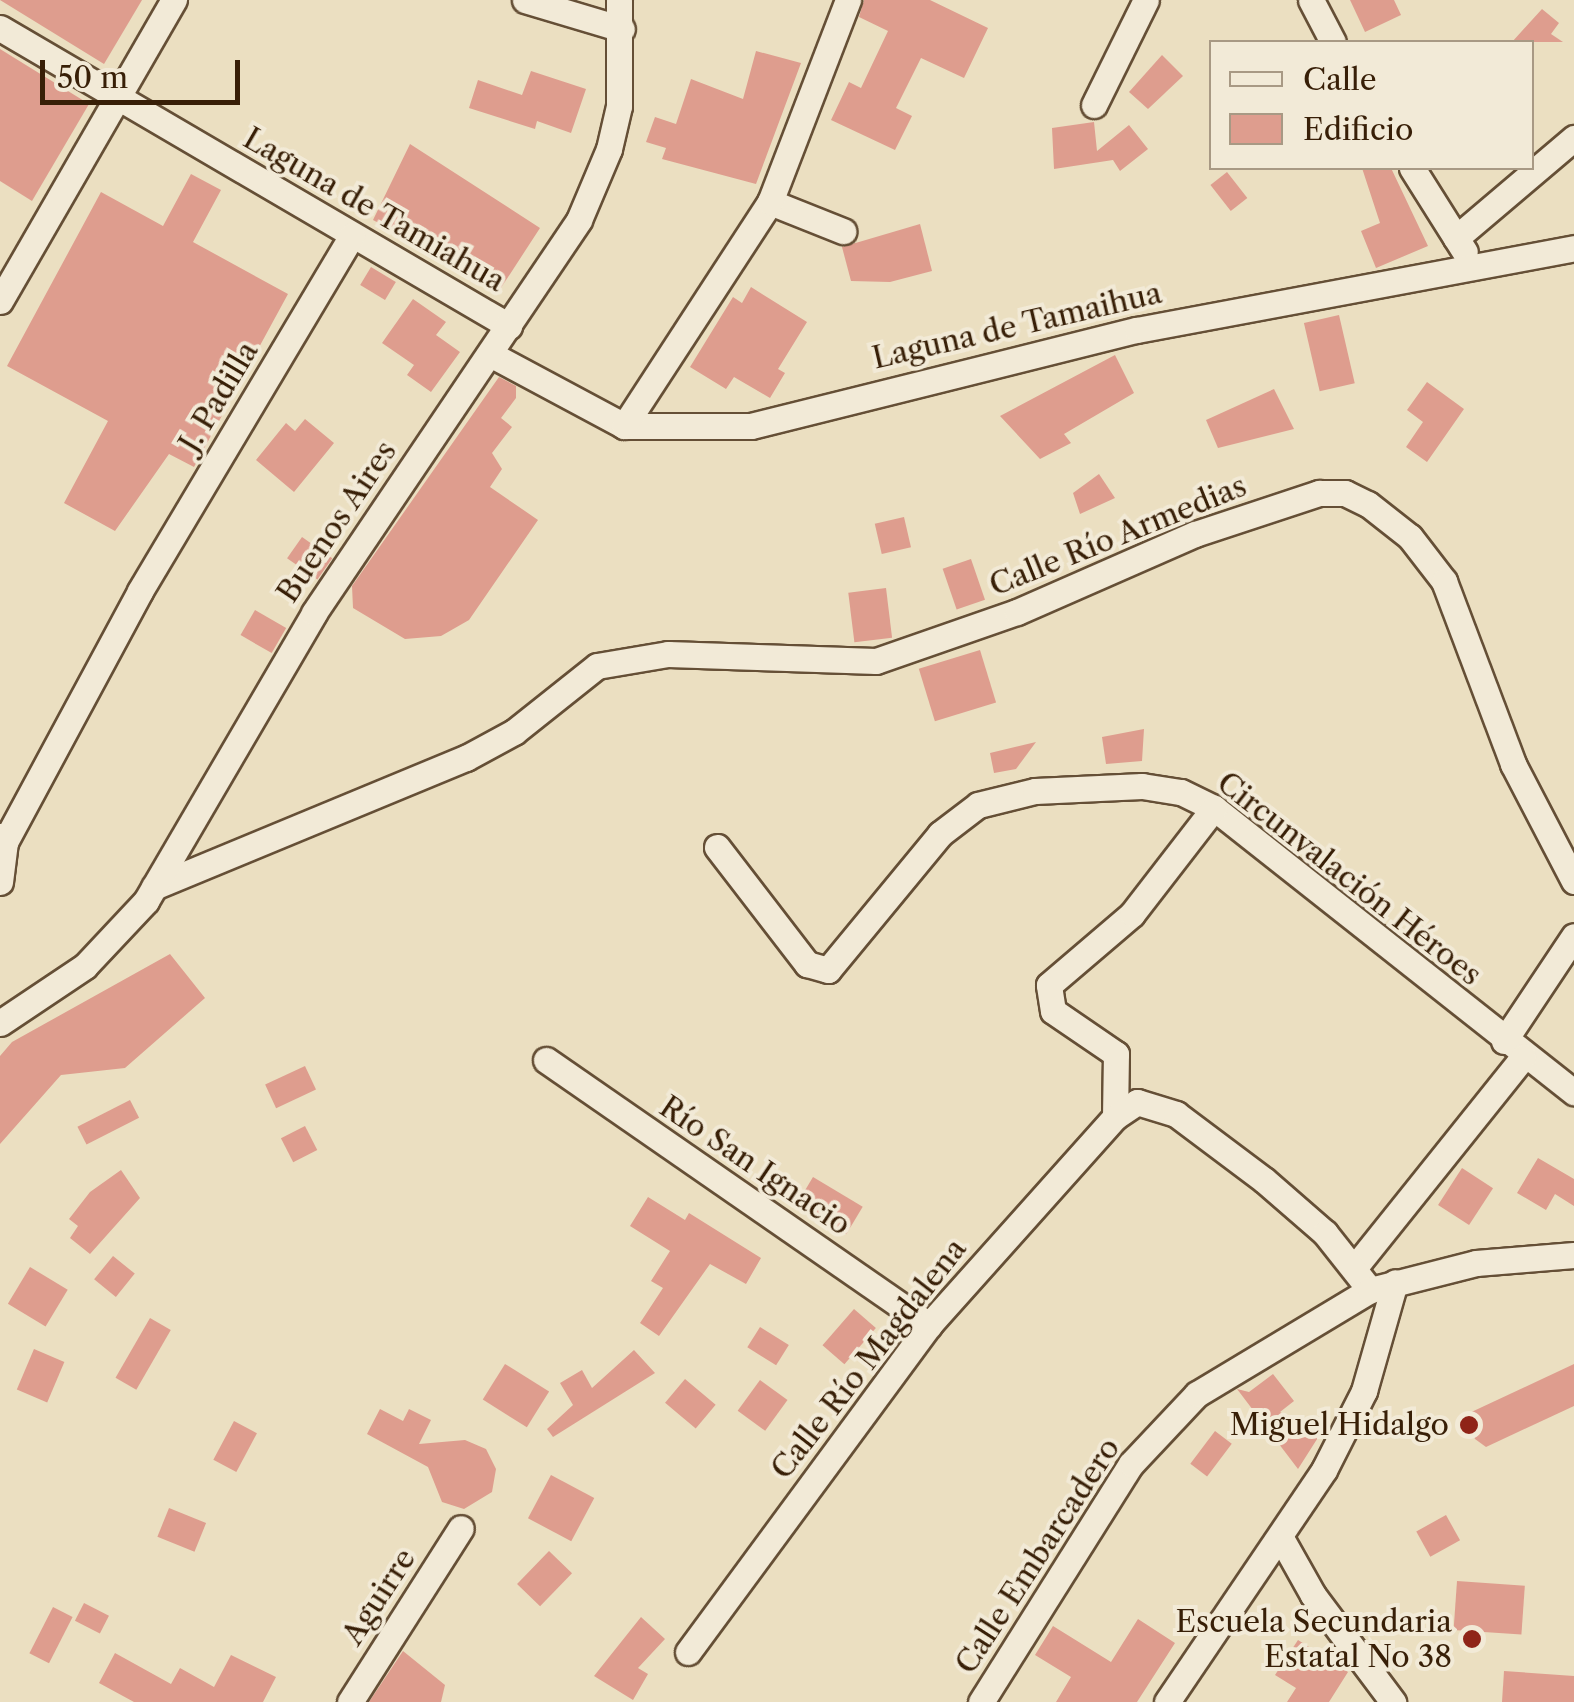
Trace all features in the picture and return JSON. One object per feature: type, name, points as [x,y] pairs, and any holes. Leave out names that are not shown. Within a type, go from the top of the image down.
[{"type":"street","points":[[0,300],[174,0]]},
{"type":"street","points":[[524,0],[622,29]]},
{"type":"street","name":"Buenos Aires","points":[[0,1024],[116,939],[154,888],[314,613],[510,326],[600,176],[619,106],[619,0]]},
{"type":"street","points":[[624,426],[770,202],[848,0]]},
{"type":"street","points":[[1094,106],[1146,0]]},
{"type":"street","points":[[1311,0],[1332,40]]},
{"type":"street","name":"Laguna de Tamiahua","points":[[0,28],[510,326]]},
{"type":"street","points":[[1456,238],[1574,138]]},
{"type":"street","points":[[1413,170],[1474,266]]},
{"type":"street","points":[[770,202],[843,231]]},
{"type":"street","name":"J. Padilla","points":[[2,839],[140,590],[352,235]]},
{"type":"street","name":"Laguna de Tamaihua","points":[[490,354],[624,426],[751,426],[1137,330],[1574,248]]},
{"type":"street","name":"Calle Río Armedias","points":[[154,888],[466,758],[514,732],[596,666],[668,654],[876,661],[1017,612],[1194,534],[1319,493],[1344,493],[1410,537],[1444,581],[1512,764],[1574,880]]},
{"type":"street","name":"Circunvalación Héroes","points":[[717,846],[807,964],[828,970],[940,834],[978,804],[1035,791],[1142,786],[1181,792],[1214,808],[1513,1049],[1574,1092]]},
{"type":"street","points":[[1115,1117],[1116,1054],[1052,1010],[1049,985],[1132,914],[1214,808]]},
{"type":"street","points":[[0,882],[2,839]]},
{"type":"street","points":[[1355,1267],[1513,1049],[1574,936]]},
{"type":"street","name":"Río San Ignacio","points":[[546,1060],[928,1325]]},
{"type":"street","points":[[1115,1117],[1137,1102],[1176,1114],[1264,1180],[1355,1267],[1370,1290]]},
{"type":"street","name":"Calle Río Magdalena","points":[[688,1652],[928,1325],[1115,1117]]},
{"type":"street","name":"Calle Embarcadero","points":[[981,1702],[1130,1464],[1198,1394],[1370,1290],[1476,1264],[1574,1256]]},
{"type":"street","points":[[1167,1702],[1281,1538],[1364,1391],[1396,1282]]},
{"type":"street","name":"Aguirre","points":[[350,1702],[462,1528]]},
{"type":"street","points":[[1281,1538],[1314,1596],[1393,1702]]},
{"type":"building","points":[[0,0],[142,0],[104,64]]},
{"type":"building","points":[[864,0],[930,0],[988,28],[964,78],[921,58],[896,108],[912,116],[895,150],[831,120],[849,82],[861,88],[888,31],[859,17]]},
{"type":"building","points":[[1350,0],[1394,0],[1401,15],[1365,32]]},
{"type":"building","points":[[1542,9],[1559,23],[1551,34],[1563,42],[1534,42],[1514,40]]},
{"type":"building","points":[[0,49],[89,104],[32,201],[0,181]]},
{"type":"building","points":[[756,51],[801,63],[756,184],[662,159],[666,148],[646,142],[655,117],[676,124],[691,79],[743,99]]},
{"type":"building","points":[[1162,55],[1183,76],[1148,109],[1129,92]]},
{"type":"building","points":[[531,71],[586,89],[571,133],[537,121],[535,129],[469,108],[478,80],[522,95]]},
{"type":"building","points":[[1094,122],[1097,151],[1129,125],[1148,149],[1120,171],[1113,160],[1054,169],[1052,128]]},
{"type":"building","points":[[410,144],[540,228],[499,291],[406,230],[403,236],[373,220]]},
{"type":"building","points":[[1363,170],[1392,170],[1428,246],[1376,268],[1361,231],[1380,223]]},
{"type":"building","points":[[1227,172],[1247,198],[1231,211],[1210,185]]},
{"type":"building","points":[[191,174],[221,190],[193,242],[288,294],[194,467],[169,454],[115,531],[64,503],[108,421],[7,366],[101,192],[163,226]]},
{"type":"building","points":[[920,224],[932,271],[890,282],[851,281],[842,247]]},
{"type":"building","points":[[371,267],[396,282],[385,300],[360,285]]},
{"type":"building","points":[[751,287],[807,322],[778,369],[785,373],[770,398],[734,377],[726,389],[690,367],[733,297],[742,303]]},
{"type":"building","points":[[413,299],[446,322],[436,335],[460,352],[431,392],[407,375],[414,365],[382,343]]},
{"type":"building","points":[[1339,315],[1355,383],[1320,391],[1304,323]]},
{"type":"building","points":[[1115,355],[1134,393],[1064,434],[1071,443],[1040,459],[1000,416]]},
{"type":"building","points":[[499,377],[516,386],[516,398],[501,418],[512,427],[492,453],[502,469],[490,487],[538,520],[469,620],[441,636],[405,639],[353,608],[352,586]]},
{"type":"building","points":[[1427,382],[1464,409],[1427,462],[1406,447],[1423,422],[1407,410]]},
{"type":"building","points":[[1274,389],[1294,429],[1218,448],[1206,420]]},
{"type":"building","points":[[305,419],[334,443],[294,492],[256,460],[286,423],[295,431]]},
{"type":"building","points":[[1099,474],[1115,498],[1080,514],[1073,493]]},
{"type":"building","points":[[904,517],[911,547],[882,554],[875,524]]},
{"type":"building","points":[[302,537],[332,558],[317,580],[287,558]]},
{"type":"building","points":[[971,559],[985,600],[957,609],[943,569]]},
{"type":"building","points":[[886,588],[892,638],[854,642],[848,593]]},
{"type":"building","points":[[255,610],[286,628],[272,653],[240,635]]},
{"type":"building","points":[[980,650],[996,703],[935,721],[919,669]]},
{"type":"building","points":[[1144,729],[1142,761],[1106,764],[1102,737]]},
{"type":"building","points":[[1036,742],[1016,769],[994,773],[990,753]]},
{"type":"building","points":[[170,954],[205,998],[125,1068],[61,1075],[0,1144],[0,1056],[12,1042]]},
{"type":"building","points":[[305,1066],[316,1090],[276,1108],[265,1085]]},
{"type":"building","points":[[130,1100],[139,1118],[87,1145],[77,1127]]},
{"type":"building","points":[[305,1126],[317,1150],[293,1162],[281,1138]]},
{"type":"building","points":[[1538,1158],[1574,1179],[1574,1206],[1555,1194],[1546,1210],[1517,1193]]},
{"type":"building","points":[[1462,1168],[1493,1188],[1469,1225],[1438,1205]]},
{"type":"building","points":[[121,1170],[140,1198],[90,1254],[70,1238],[78,1226],[69,1219],[90,1192]]},
{"type":"building","points":[[813,1177],[863,1207],[846,1234],[797,1204]]},
{"type":"building","points":[[648,1197],[685,1220],[689,1213],[761,1258],[746,1284],[710,1264],[659,1336],[640,1323],[663,1288],[651,1281],[670,1251],[630,1226]]},
{"type":"building","points":[[113,1256],[135,1274],[116,1297],[94,1279]]},
{"type":"building","points":[[30,1267],[68,1290],[46,1327],[8,1304]]},
{"type":"building","points":[[854,1309],[876,1328],[844,1364],[823,1345]]},
{"type":"building","points":[[150,1318],[171,1330],[136,1390],[116,1378]]},
{"type":"building","points":[[760,1327],[789,1345],[776,1365],[747,1347]]},
{"type":"building","points":[[34,1349],[64,1362],[47,1402],[17,1390]]},
{"type":"building","points":[[634,1350],[655,1373],[553,1437],[547,1429],[573,1405],[560,1383],[582,1370],[592,1388]]},
{"type":"building","points":[[505,1364],[549,1392],[527,1427],[483,1400]]},
{"type":"building","points":[[1574,1364],[1574,1406],[1486,1447],[1475,1439],[1465,1415]]},
{"type":"building","points":[[1273,1374],[1294,1401],[1280,1412],[1319,1436],[1298,1469],[1237,1389],[1249,1392]]},
{"type":"building","points":[[685,1379],[716,1405],[696,1428],[665,1403]]},
{"type":"building","points":[[760,1380],[788,1400],[765,1431],[738,1411]]},
{"type":"building","points":[[380,1409],[403,1421],[409,1409],[431,1420],[419,1444],[465,1440],[486,1449],[496,1469],[492,1492],[464,1509],[442,1502],[428,1467],[367,1434]]},
{"type":"building","points":[[234,1421],[257,1433],[236,1472],[213,1460]]},
{"type":"building","points":[[1215,1431],[1232,1444],[1207,1476],[1190,1464]]},
{"type":"building","points":[[551,1475],[594,1498],[571,1541],[528,1518]]},
{"type":"building","points":[[169,1508],[206,1523],[194,1552],[157,1537]]},
{"type":"building","points":[[1446,1515],[1460,1540],[1430,1557],[1416,1531]]},
{"type":"building","points":[[549,1551],[572,1573],[540,1606],[517,1584]]},
{"type":"building","points":[[1457,1581],[1525,1586],[1521,1635],[1454,1630]]},
{"type":"building","points":[[84,1603],[109,1616],[100,1634],[75,1621]]},
{"type":"building","points":[[53,1607],[73,1617],[49,1663],[29,1653]]},
{"type":"building","points":[[641,1617],[665,1639],[638,1668],[648,1674],[633,1700],[594,1676]]},
{"type":"building","points":[[1138,1619],[1175,1643],[1137,1702],[1056,1702],[1071,1677],[1035,1655],[1053,1626],[1111,1662]]},
{"type":"building","points":[[1298,1640],[1348,1672],[1329,1702],[1287,1702],[1296,1688],[1275,1675]]},
{"type":"building","points":[[403,1651],[445,1685],[441,1702],[369,1702]]},
{"type":"building","points":[[115,1653],[171,1684],[180,1668],[214,1687],[231,1655],[276,1677],[263,1702],[134,1702],[99,1683]]},
{"type":"building","points":[[1504,1671],[1574,1676],[1574,1702],[1502,1702]]},
{"type":"place","name":"Miguel Hidalgo","points":[[1469,1425]]},
{"type":"place","name":"Escuela Secundaria Estatal No 38","points":[[1472,1639]]}]
